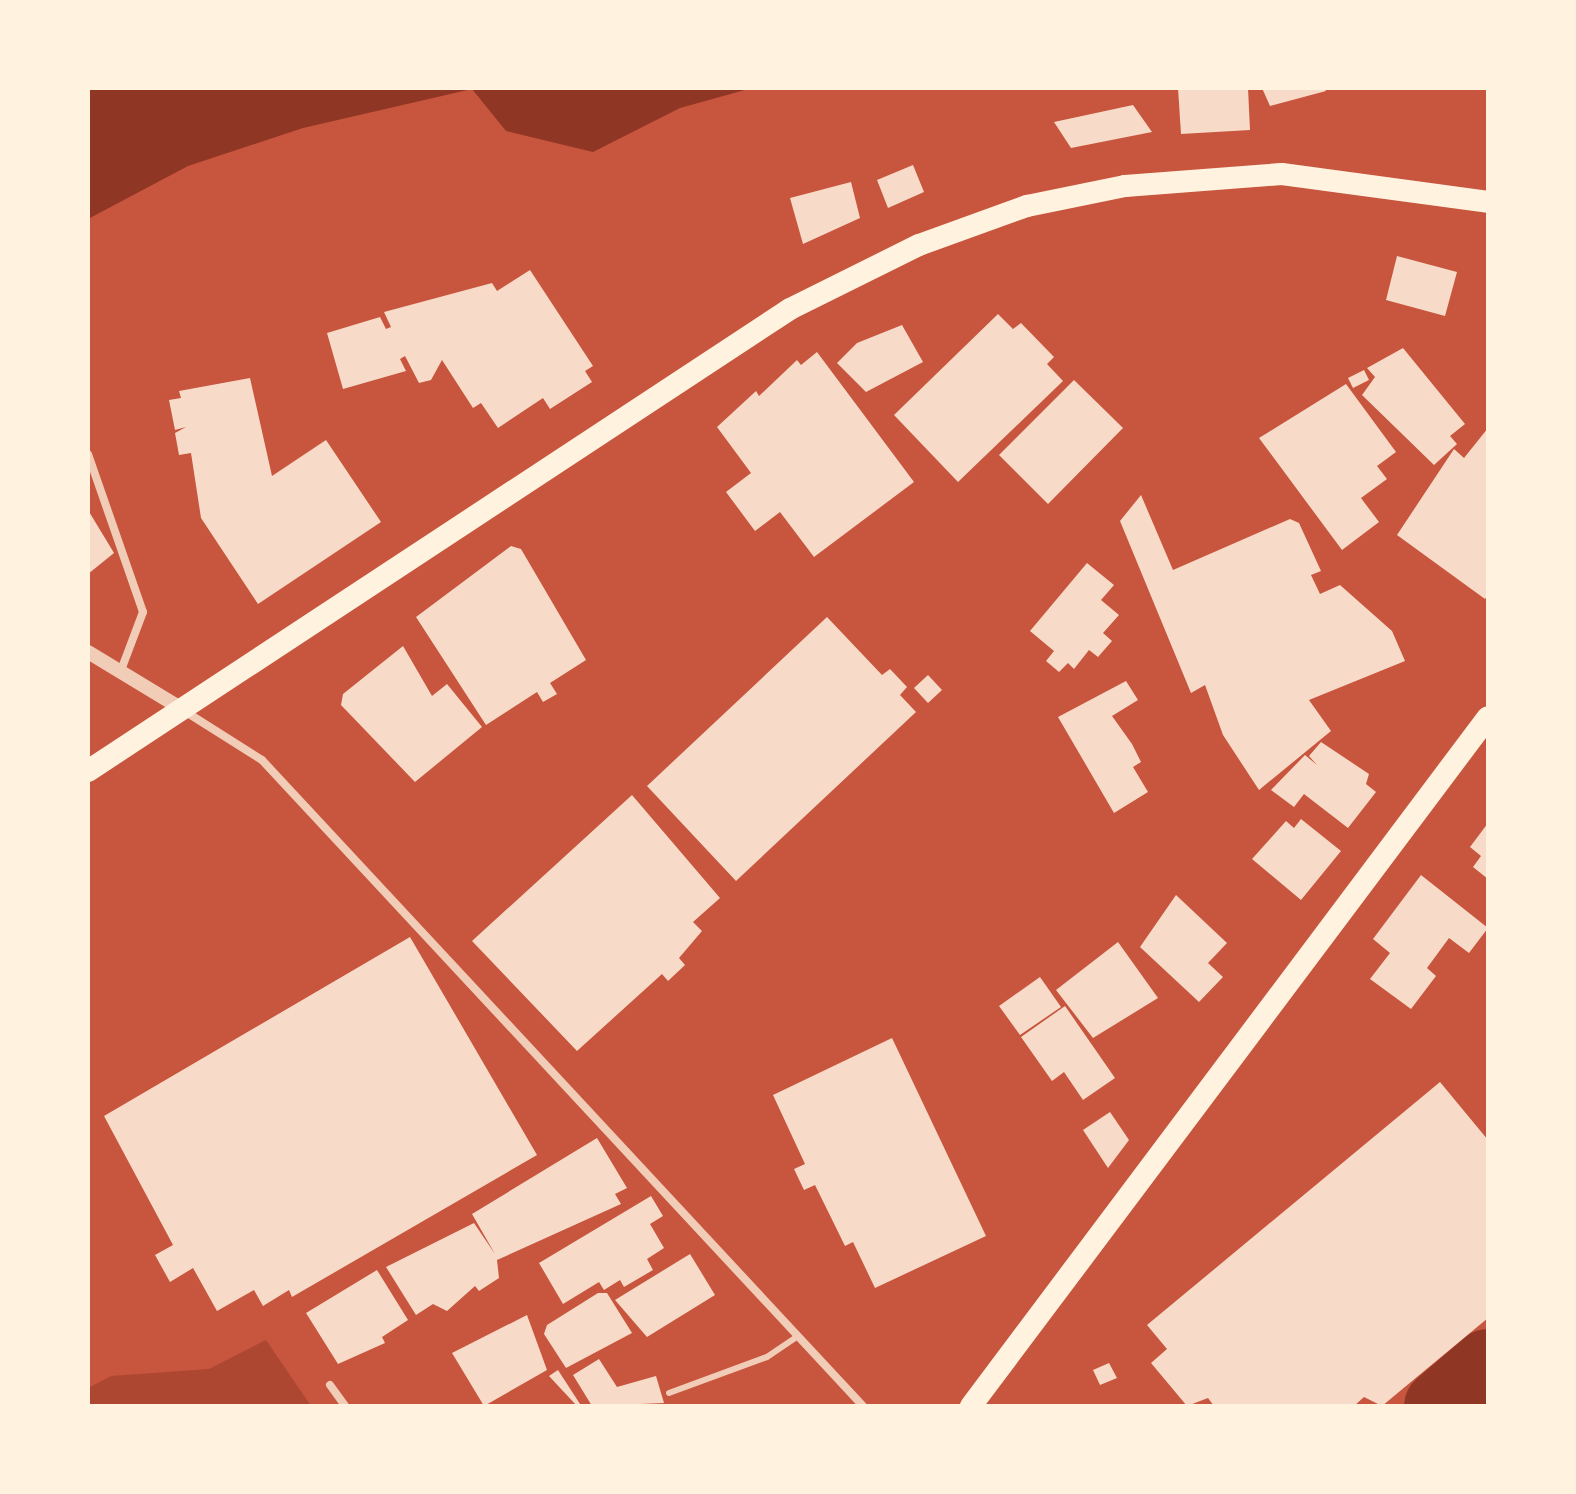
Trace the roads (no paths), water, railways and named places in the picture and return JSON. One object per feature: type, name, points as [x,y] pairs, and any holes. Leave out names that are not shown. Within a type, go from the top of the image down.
[{"type":"highway","points":[[88,771],[790,309],[919,245],[1027,206],[1125,186],[1282,174],[1488,202]]},
{"type":"highway","points":[[971,1406],[1488,717]]},
{"type":"street","points":[[88,454],[143,612],[120,673]]},
{"type":"street","points":[[88,652],[262,760],[863,1406]]},
{"type":"street","points":[[330,1385],[345,1406]]},
{"type":"lane","points":[[669,1393],[767,1357],[798,1336]]},
{"type":"waterway","points":[[1440,1406],[1488,1365]]}]
